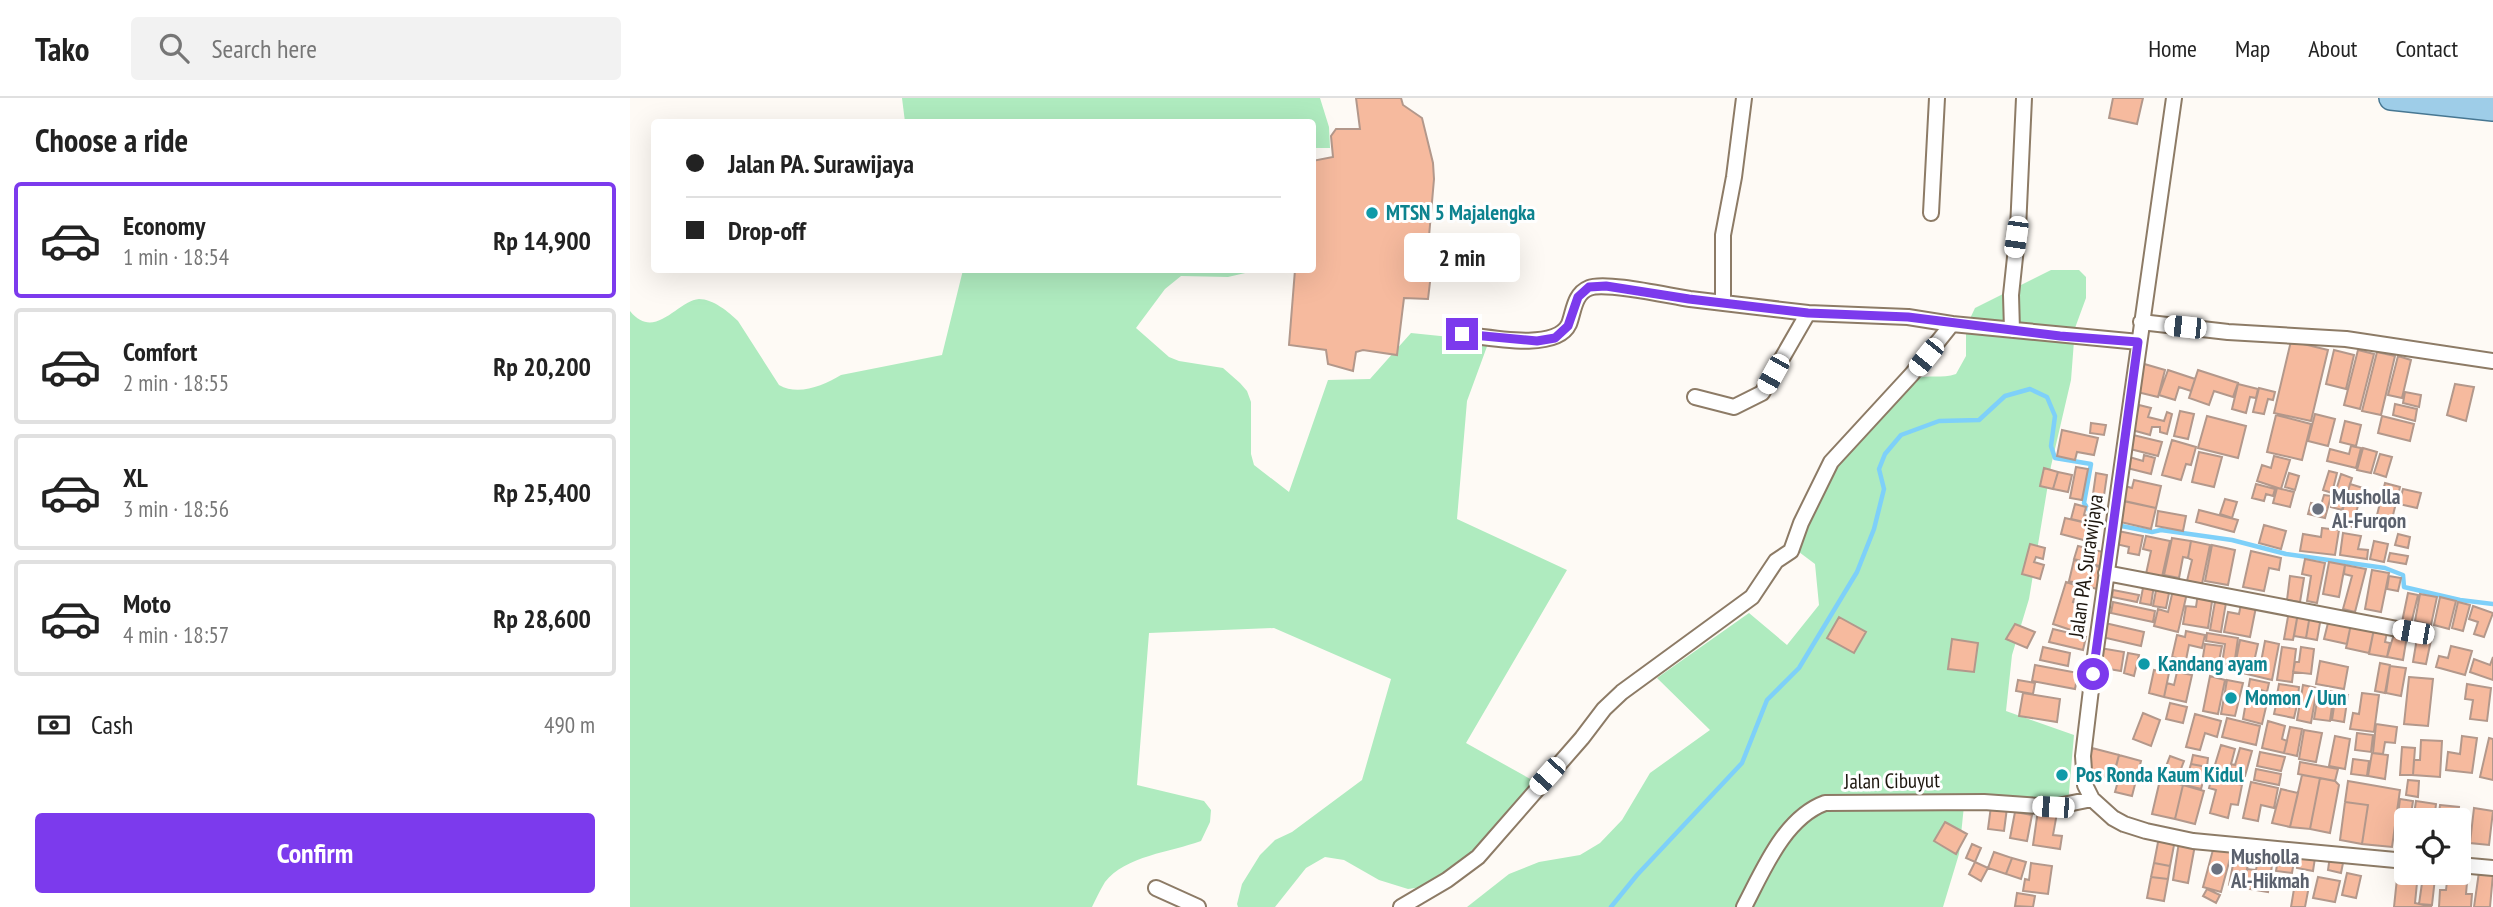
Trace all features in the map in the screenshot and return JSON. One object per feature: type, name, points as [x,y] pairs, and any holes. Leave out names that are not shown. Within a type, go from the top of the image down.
[{"type":"main road","points":[[2391,98],[2493,109]]},
{"type":"street","points":[[1723,302],[1723,234],[1734,177],[1744,98]]},
{"type":"street","points":[[1931,213],[1937,98]]},
{"type":"street","points":[[2012,330],[2011,295],[2018,229],[2024,98]]},
{"type":"street","name":"Jalan PA. Surawijaya","points":[[2092,799],[2083,775],[2083,756],[2106,573],[2174,98]]},
{"type":"street","points":[[1462,334],[1537,341],[1555,338],[1568,326],[1578,297],[1589,287],[1606,286],[1808,313],[1908,317],[1952,324],[2138,342]]},
{"type":"street","points":[[1695,397],[1734,407],[1762,393],[1808,313]]},
{"type":"street","points":[[2141,323],[2346,340],[2493,361]]},
{"type":"street","points":[[1401,907],[1447,880],[1478,857],[1604,709],[1622,692],[1752,597],[1776,561],[1791,551],[1801,523],[1831,463],[1912,374],[1952,324]]},
{"type":"street","points":[[2106,573],[2413,632]]},
{"type":"street","points":[[2092,799],[2124,824],[2193,841],[2394,860]]},
{"type":"street","name":"Jalan Cibuyut","points":[[1744,907],[1773,854],[1794,823],[1812,808],[1825,803],[1984,802],[2053,807],[2092,799]]},
{"type":"street","points":[[2471,866],[2493,868]]},
{"type":"street","points":[[1156,888],[1198,907]]},
{"type":"green space","points":[[902,98],[1320,98],[1329,127],[1330,148],[1316,148],[1316,119],[905,119]]},
{"type":"green space","points":[[2051,270],[2079,270],[2086,277],[2086,298],[2075,328],[2071,380],[2051,466],[2029,599],[2012,655],[2006,711],[2074,735],[2068,804],[1965,796],[1959,854],[1943,907],[1467,907],[1509,874],[1539,862],[1580,855],[1600,843],[1622,820],[1650,773],[1710,730],[1657,678],[1749,613],[1787,645],[1819,605],[1815,564],[1791,546],[1829,468],[1914,379],[1956,374],[1966,356],[1966,327],[1975,308]]},
{"type":"green space","points":[[962,273],[1245,273],[1228,277],[1181,276],[1165,289],[1136,328],[1169,357],[1223,368],[1240,383],[1251,402],[1251,454],[1254,465],[1289,492],[1328,380],[1370,379],[1411,333],[1489,341],[1467,401],[1457,519],[1567,570],[1466,743],[1541,785],[1445,884],[1408,889],[1379,880],[1344,860],[1325,857],[1306,868],[1275,907],[1238,907],[1242,884],[1260,855],[1275,840],[1292,832],[1362,780],[1391,679],[1274,628],[1149,633],[1137,785],[1204,801],[1211,810],[1210,822],[1201,841],[1149,856],[1114,873],[1105,882],[1092,907],[630,907],[630,311],[639,319],[648,322],[666,317],[691,301],[699,299],[715,304],[738,321],[779,385],[794,390],[818,386],[841,375],[942,355]]},
{"type":"building","name":"MTSN 5 Majalengka","points":[[1356,98],[1401,98],[1403,105],[1422,118],[1433,163],[1428,248],[1433,257],[1428,299],[1404,298],[1397,355],[1363,350],[1356,352],[1353,371],[1328,364],[1326,350],[1289,345],[1295,273],[1316,273],[1316,160],[1333,157],[1331,136],[1336,129],[1360,129]]},
{"type":"building","points":[[2113,98],[2143,98],[2137,124],[2109,118]]},
{"type":"building","points":[[2291,341],[2328,350],[2311,421],[2274,413]]},
{"type":"building","points":[[2334,350],[2354,355],[2346,389],[2326,384]]},
{"type":"building","points":[[2358,350],[2374,354],[2360,409],[2344,405]]},
{"type":"building","points":[[2377,352],[2395,356],[2381,415],[2362,411]]},
{"type":"building","points":[[2398,356],[2411,360],[2402,398],[2388,395]]},
{"type":"building","points":[[2141,363],[2165,370],[2158,397],[2133,391]]},
{"type":"building","points":[[2168,370],[2195,379],[2191,391],[2179,387],[2175,400],[2159,395]]},
{"type":"building","points":[[2198,370],[2238,383],[2233,397],[2214,391],[2209,405],[2189,398]]},
{"type":"building","points":[[2238,384],[2258,389],[2256,398],[2250,397],[2246,413],[2232,409]]},
{"type":"building","points":[[2455,384],[2474,387],[2466,421],[2447,415]]},
{"type":"building","points":[[2259,388],[2275,392],[2273,400],[2268,399],[2264,414],[2253,412]]},
{"type":"building","points":[[2405,392],[2421,395],[2419,407],[2403,403]]},
{"type":"building","points":[[2395,404],[2417,409],[2415,421],[2393,415]]},
{"type":"building","points":[[2139,405],[2151,408],[2148,417],[2164,421],[2167,412],[2172,414],[2167,434],[2160,432],[2160,427],[2152,427],[2150,435],[2132,430]]},
{"type":"building","points":[[2180,411],[2194,414],[2188,439],[2174,436]]},
{"type":"building","points":[[2315,414],[2335,419],[2328,446],[2308,441]]},
{"type":"building","points":[[2276,415],[2311,424],[2302,460],[2267,452]]},
{"type":"building","points":[[2207,416],[2246,426],[2238,458],[2198,448]]},
{"type":"building","points":[[2382,416],[2414,424],[2410,441],[2378,433]]},
{"type":"building","points":[[2345,421],[2361,425],[2356,446],[2340,442]]},
{"type":"building","points":[[2091,423],[2106,425],[2104,435],[2090,433]]},
{"type":"building","points":[[2062,430],[2098,438],[2094,455],[2077,452],[2075,460],[2057,456]]},
{"type":"building","points":[[2129,434],[2162,442],[2158,456],[2126,448]]},
{"type":"building","points":[[2172,440],[2196,447],[2191,465],[2186,464],[2181,480],[2162,475]]},
{"type":"building","points":[[2351,446],[2361,448],[2356,468],[2327,461],[2330,449],[2349,454]]},
{"type":"building","points":[[2363,448],[2377,452],[2371,473],[2357,470]]},
{"type":"building","points":[[2199,452],[2222,457],[2214,487],[2192,482]]},
{"type":"building","points":[[2380,454],[2392,457],[2386,477],[2374,473]]},
{"type":"building","points":[[2144,455],[2155,458],[2151,474],[2123,467],[2126,456],[2143,461]]},
{"type":"building","points":[[2274,456],[2290,460],[2281,489],[2257,481],[2262,465],[2271,468]]},
{"type":"building","points":[[2076,467],[2088,469],[2082,500],[2070,498]]},
{"type":"building","points":[[2044,468],[2058,472],[2053,489],[2040,486]]},
{"type":"building","points":[[2329,471],[2337,473],[2332,493],[2323,490]]},
{"type":"building","points":[[2058,472],[2072,475],[2068,492],[2053,489]]},
{"type":"building","points":[[2096,473],[2107,475],[2102,509],[2091,508]]},
{"type":"building","points":[[2289,473],[2299,476],[2295,490],[2285,487]]},
{"type":"building","points":[[2341,474],[2352,478],[2342,510],[2331,507]]},
{"type":"building","points":[[2134,480],[2161,486],[2156,508],[2118,500],[2121,485],[2132,488]]},
{"type":"building","points":[[2385,483],[2400,487],[2390,527],[2375,523]]},
{"type":"building","points":[[2256,484],[2275,489],[2273,496],[2266,494],[2264,501],[2252,498]]},
{"type":"building","points":[[2350,484],[2363,488],[2352,527],[2339,523]]},
{"type":"building","points":[[2277,488],[2294,492],[2290,507],[2273,503]]},
{"type":"building","points":[[2403,489],[2421,493],[2417,508],[2399,504]]},
{"type":"building","name":"Musholla Al-Furqon","points":[[2324,495],[2331,496],[2325,518],[2308,514],[2311,503],[2321,505]]},
{"type":"building","points":[[2225,499],[2237,502],[2232,518],[2220,514]]},
{"type":"building","points":[[2120,500],[2156,508],[2151,529],[2116,521]]},
{"type":"building","points":[[2075,504],[2086,507],[2084,515],[2092,516],[2093,524],[2071,519]]},
{"type":"building","points":[[2199,510],[2238,520],[2234,532],[2196,522]]},
{"type":"building","points":[[2158,511],[2186,516],[2183,531],[2156,526]]},
{"type":"building","points":[[2065,518],[2095,525],[2091,542],[2061,534]]},
{"type":"building","points":[[2264,525],[2286,531],[2281,549],[2259,543]]},
{"type":"building","points":[[2322,528],[2339,530],[2335,555],[2300,551],[2303,534],[2321,537]]},
{"type":"building","points":[[2118,531],[2143,536],[2139,555],[2128,553],[2129,547],[2116,544]]},
{"type":"building","points":[[2343,533],[2361,536],[2358,549],[2368,550],[2367,559],[2340,555]]},
{"type":"building","points":[[2398,534],[2410,537],[2408,548],[2395,545]]},
{"type":"building","points":[[2146,536],[2170,541],[2162,577],[2146,574],[2151,551],[2143,549]]},
{"type":"building","points":[[2172,538],[2191,541],[2188,558],[2183,557],[2179,578],[2164,575]]},
{"type":"building","points":[[2191,541],[2210,545],[2202,584],[2187,581],[2192,560],[2188,558]]},
{"type":"building","points":[[2374,541],[2388,544],[2384,562],[2370,559]]},
{"type":"building","points":[[2030,544],[2045,548],[2043,559],[2036,557],[2034,562],[2044,565],[2040,579],[2022,574]]},
{"type":"building","points":[[2212,545],[2235,550],[2228,585],[2205,581]]},
{"type":"building","points":[[2078,546],[2107,553],[2103,567],[2074,559]]},
{"type":"building","points":[[2251,551],[2281,558],[2279,570],[2269,568],[2264,591],[2243,587]]},
{"type":"building","points":[[2390,553],[2408,556],[2406,564],[2388,561]]},
{"type":"building","points":[[2305,559],[2325,563],[2317,603],[2307,601],[2311,576],[2302,574]]},
{"type":"building","points":[[2074,560],[2103,568],[2097,589],[2069,581]]},
{"type":"building","points":[[2329,562],[2345,565],[2339,597],[2323,594]]},
{"type":"building","points":[[2345,565],[2366,569],[2355,612],[2343,609],[2352,576],[2344,574]]},
{"type":"building","points":[[2372,570],[2389,573],[2381,612],[2365,609]]},
{"type":"building","points":[[2290,576],[2304,578],[2300,602],[2287,600]]},
{"type":"building","points":[[2389,576],[2401,578],[2398,591],[2387,589]]},
{"type":"building","points":[[2066,582],[2078,586],[2073,602],[2085,606],[2077,632],[2053,624]]},
{"type":"building","points":[[2144,583],[2154,585],[2151,605],[2140,603]]},
{"type":"building","points":[[2157,585],[2170,588],[2166,608],[2153,606]]},
{"type":"building","points":[[2113,590],[2139,595],[2137,602],[2112,597]]},
{"type":"building","points":[[2173,590],[2187,593],[2178,632],[2154,626],[2158,609],[2168,612]]},
{"type":"building","points":[[2198,593],[2213,595],[2208,628],[2183,624],[2186,606],[2196,607]]},
{"type":"building","points":[[2408,593],[2418,595],[2411,624],[2402,622]]},
{"type":"building","points":[[2420,594],[2437,597],[2431,625],[2415,621]]},
{"type":"building","points":[[2216,596],[2227,597],[2221,632],[2210,630]]},
{"type":"building","points":[[2440,597],[2456,601],[2449,629],[2434,625]]},
{"type":"building","points":[[2242,599],[2257,602],[2250,637],[2224,632],[2228,612],[2239,614]]},
{"type":"building","points":[[2113,602],[2155,611],[2153,622],[2111,613]]},
{"type":"building","points":[[2458,602],[2470,605],[2463,631],[2452,628]]},
{"type":"building","points":[[2473,606],[2493,613],[2484,637],[2474,634],[2478,622],[2469,619]]},
{"type":"building","points":[[2289,611],[2298,613],[2293,640],[2284,639]]},
{"type":"building","points":[[2298,613],[2310,615],[2306,638],[2294,636]]},
{"type":"building","points":[[2310,615],[2321,617],[2317,640],[2306,638]]},
{"type":"building","points":[[1839,617],[1866,632],[1854,653],[1827,638]]},
{"type":"building","points":[[2329,619],[2351,624],[2347,644],[2324,639]]},
{"type":"building","points":[[2105,623],[2144,632],[2141,646],[2102,637]]},
{"type":"building","points":[[2015,624],[2035,632],[2027,648],[2006,639]]},
{"type":"building","points":[[2351,624],[2374,629],[2369,653],[2346,648]]},
{"type":"building","points":[[2053,629],[2086,637],[2083,650],[2049,642]]},
{"type":"building","points":[[2374,629],[2387,632],[2385,642],[2390,643],[2387,657],[2369,654]]},
{"type":"building","points":[[2186,631],[2205,635],[2202,648],[2189,645],[2186,660],[2172,657],[2177,635],[2185,637]]},
{"type":"building","points":[[2207,633],[2238,638],[2234,666],[2222,664],[2225,644],[2206,641]]},
{"type":"building","points":[[2394,634],[2407,636],[2403,660],[2387,657]]},
{"type":"building","points":[[2417,638],[2431,640],[2426,664],[2413,662]]},
{"type":"building","points":[[1952,639],[1978,643],[1974,672],[1948,669]]},
{"type":"building","points":[[2240,640],[2258,644],[2251,675],[2234,671]]},
{"type":"building","points":[[2265,641],[2279,644],[2272,680],[2251,675],[2255,660],[2261,662]]},
{"type":"building","points":[[2205,644],[2222,646],[2218,666],[2202,663]]},
{"type":"building","points":[[2451,646],[2472,651],[2465,675],[2436,667],[2439,656],[2448,658]]},
{"type":"building","points":[[2043,647],[2070,653],[2068,666],[2040,660]]},
{"type":"building","points":[[2282,647],[2296,649],[2292,682],[2277,680]]},
{"type":"building","points":[[2301,647],[2314,649],[2311,674],[2293,672],[2295,662],[2299,662]]},
{"type":"building","points":[[2100,648],[2124,652],[2121,671],[2097,667]]},
{"type":"building","points":[[2128,653],[2139,655],[2134,676],[2124,673]]},
{"type":"building","points":[[2493,657],[2493,680],[2470,672],[2474,659],[2490,665]]},
{"type":"building","points":[[2320,661],[2348,667],[2344,689],[2316,684]]},
{"type":"building","points":[[2380,663],[2390,665],[2385,693],[2375,691]]},
{"type":"building","points":[[2035,665],[2078,673],[2075,689],[2032,681]]},
{"type":"building","points":[[2390,666],[2406,668],[2401,696],[2386,693]]},
{"type":"building","points":[[2154,670],[2169,673],[2164,697],[2149,693]]},
{"type":"building","points":[[2177,672],[2192,675],[2186,702],[2164,697],[2167,683],[2174,685]]},
{"type":"building","points":[[2210,676],[2225,680],[2218,714],[2203,711]]},
{"type":"building","points":[[2409,677],[2433,679],[2428,726],[2404,724]]},
{"type":"building","points":[[2250,679],[2269,683],[2267,692],[2258,689],[2256,698],[2256,705],[2266,707],[2262,724],[2243,719]]},
{"type":"building","points":[[2018,680],[2035,683],[2033,694],[2016,691]]},
{"type":"building","name":"Momon / Uun","points":[[2227,680],[2243,683],[2235,716],[2221,714]]},
{"type":"building","points":[[2279,684],[2299,687],[2297,704],[2290,703],[2291,698],[2277,695]]},
{"type":"building","points":[[2467,684],[2491,688],[2487,721],[2470,719],[2473,700],[2465,699]]},
{"type":"building","points":[[2303,685],[2317,688],[2311,723],[2297,720]]},
{"type":"building","points":[[2319,689],[2334,692],[2330,721],[2314,719]]},
{"type":"building","points":[[2023,693],[2060,699],[2057,722],[2019,716]]},
{"type":"building","points":[[2336,693],[2348,695],[2344,722],[2332,720]]},
{"type":"building","points":[[2362,693],[2379,695],[2374,732],[2350,729],[2353,713],[2359,714]]},
{"type":"building","points":[[2170,703],[2187,707],[2183,723],[2166,719]]},
{"type":"building","points":[[2289,703],[2297,705],[2294,718],[2274,714],[2276,705],[2289,707]]},
{"type":"building","points":[[2143,713],[2160,720],[2151,746],[2133,739]]},
{"type":"building","points":[[2195,714],[2221,721],[2217,737],[2205,733],[2200,750],[2186,747]]},
{"type":"building","points":[[2227,718],[2260,726],[2256,745],[2222,737]]},
{"type":"building","points":[[2268,721],[2285,726],[2282,739],[2287,741],[2284,753],[2262,748]]},
{"type":"building","points":[[2376,724],[2397,727],[2395,743],[2385,742],[2383,754],[2373,753]]},
{"type":"building","points":[[2290,727],[2302,729],[2297,756],[2284,753]]},
{"type":"building","points":[[2304,730],[2322,733],[2316,762],[2299,759]]},
{"type":"building","points":[[2357,733],[2373,735],[2371,752],[2355,750]]},
{"type":"building","points":[[2335,736],[2350,739],[2345,769],[2329,766]]},
{"type":"building","points":[[2462,736],[2477,738],[2472,773],[2446,770],[2448,752],[2460,754]]},
{"type":"building","points":[[2489,738],[2493,739],[2493,780],[2480,777]]},
{"type":"building","points":[[2421,740],[2442,741],[2440,777],[2413,775],[2414,760],[2420,760]]},
{"type":"building","points":[[2221,745],[2235,749],[2229,772],[2214,768]]},
{"type":"building","points":[[2402,747],[2415,748],[2413,775],[2400,775]]},
{"type":"building","points":[[2092,748],[2119,755],[2113,779],[2087,770]]},
{"type":"building","points":[[2240,748],[2252,751],[2245,776],[2229,772],[2231,764],[2235,765]]},
{"type":"building","points":[[2260,752],[2285,757],[2281,771],[2257,766]]},
{"type":"building","points":[[2372,753],[2388,755],[2385,779],[2368,776]]},
{"type":"building","points":[[2119,755],[2141,761],[2132,796],[2115,792],[2120,774],[2114,773]]},
{"type":"building","points":[[2193,755],[2208,758],[2207,767],[2191,764]]},
{"type":"building","points":[[2170,756],[2184,761],[2179,774],[2165,769]]},
{"type":"building","points":[[2353,759],[2369,761],[2367,776],[2351,774]]},
{"type":"building","points":[[2300,762],[2338,769],[2335,781],[2298,774]]},
{"type":"building","points":[[2191,764],[2207,767],[2204,778],[2188,774]]},
{"type":"building","points":[[2214,768],[2244,776],[2242,785],[2212,777]]},
{"type":"building","points":[[2256,769],[2281,774],[2279,785],[2254,780]]},
{"type":"building","points":[[2188,774],[2204,778],[2201,789],[2185,785]]},
{"type":"building","points":[[2302,775],[2320,778],[2310,829],[2290,827]]},
{"type":"building","points":[[2212,777],[2242,785],[2238,805],[2231,804],[2228,818],[2210,813],[2216,790],[2209,788]]},
{"type":"building","points":[[2320,778],[2335,781],[2339,785],[2330,833],[2310,829]]},
{"type":"building","points":[[2160,780],[2183,785],[2175,819],[2152,814]]},
{"type":"building","points":[[2408,780],[2419,781],[2418,797],[2406,795]]},
{"type":"building","points":[[2348,781],[2400,790],[2397,808],[2394,808],[2392,847],[2362,844],[2368,805],[2345,802]]},
{"type":"building","points":[[2251,782],[2278,788],[2274,808],[2261,805],[2258,821],[2243,818]]},
{"type":"building","points":[[2183,785],[2204,791],[2195,824],[2175,819]]},
{"type":"building","points":[[2281,789],[2298,793],[2290,827],[2272,823]]},
{"type":"building","points":[[2400,799],[2413,801],[2412,808],[2399,808]]},
{"type":"building","points":[[2416,801],[2436,804],[2436,808],[2415,808]]},
{"type":"building","points":[[2345,802],[2368,805],[2362,844],[2340,840]]},
{"type":"building","points":[[2440,805],[2459,807],[2459,808],[2440,808]]},
{"type":"building","points":[[1991,806],[2007,808],[2004,831],[1988,829]]},
{"type":"building","points":[[2474,808],[2493,811],[2489,845],[2471,843]]},
{"type":"building","points":[[2038,810],[2057,813],[2053,835],[2062,836],[2060,849],[2033,845]]},
{"type":"building","points":[[2015,812],[2032,815],[2027,841],[2010,838]]},
{"type":"building","points":[[1945,822],[1967,834],[1956,854],[1934,841]]},
{"type":"building","points":[[2159,837],[2175,840],[2170,866],[2154,863]]},
{"type":"building","points":[[2179,842],[2195,845],[2188,883],[2173,880]]},
{"type":"building","points":[[1972,844],[1981,848],[1975,862],[1966,858]]},
{"type":"building","name":"Musholla Al-Hikmah","points":[[2214,846],[2232,851],[2221,892],[2203,887]]},
{"type":"building","points":[[2236,849],[2250,851],[2244,888],[2229,885]]},
{"type":"building","points":[[2260,850],[2274,852],[2268,892],[2244,888],[2247,869],[2256,870]]},
{"type":"building","points":[[1994,852],[2012,858],[2006,874],[1988,868]]},
{"type":"building","points":[[2279,853],[2295,855],[2292,873],[2276,871]]},
{"type":"building","points":[[2299,855],[2315,858],[2313,871],[2297,868]]},
{"type":"building","points":[[2330,856],[2344,858],[2341,873],[2328,870]]},
{"type":"building","points":[[2012,858],[2026,862],[2021,879],[2006,874]]},
{"type":"building","points":[[1975,862],[1988,868],[1981,881],[1969,874]]},
{"type":"building","points":[[2031,863],[2052,866],[2048,894],[2023,891],[2025,879],[2029,880]]},
{"type":"building","points":[[2154,863],[2170,866],[2168,879],[2151,877]]},
{"type":"building","points":[[2479,872],[2493,874],[2490,907],[2474,907]]},
{"type":"building","points":[[2347,873],[2361,876],[2356,898],[2342,895]]},
{"type":"building","points":[[2151,877],[2168,879],[2164,901],[2147,898]]},
{"type":"building","points":[[2318,877],[2340,881],[2335,902],[2313,898]]},
{"type":"building","points":[[2295,883],[2309,886],[2305,907],[2291,907]]},
{"type":"building","points":[[2396,885],[2417,885],[2415,903],[2432,907],[2394,907]]},
{"type":"building","points":[[2422,885],[2434,885],[2432,905],[2419,904]]},
{"type":"building","points":[[2447,885],[2467,885],[2466,894],[2472,894],[2471,907],[2439,907],[2440,890],[2446,890]]},
{"type":"building","points":[[2207,889],[2220,895],[2216,903],[2203,896]]},
{"type":"building","points":[[2017,893],[2035,896],[2033,907],[2015,906]]},
{"type":"waterway","points":[[1611,907],[1637,875],[1742,763],[1767,700],[1799,668],[1857,572],[1874,529],[1884,489],[1879,469],[1885,454],[1901,435],[1939,421],[1979,420],[2005,396],[2030,389],[2047,397],[2055,416],[2051,446],[2055,458],[2091,464],[2084,503],[2096,521],[2152,532],[2161,530],[2232,540],[2286,554],[2385,568],[2403,575],[2404,587],[2460,600],[2493,604]]},
{"type":"place","name":"MTSN 5 Majalengka","points":[[1372,213]]},
{"type":"place","name":"Musholla Al-Furqon","points":[[2318,509]]},
{"type":"place","name":"Kandang ayam","points":[[2144,664]]},
{"type":"place","name":"Momon / Uun","points":[[2231,698]]},
{"type":"place","name":"Pos Ronda Kaum Kidul","points":[[2062,775]]},
{"type":"place","name":"Musholla Al-Hikmah","points":[[2217,869]]},
{"type":"route","points":[[1462,334],[1537,341],[1555,338],[1568,326],[1578,297],[1589,287],[1606,286],[1808,313],[1908,317],[2060,336],[2138,342],[2093,674]]}]
